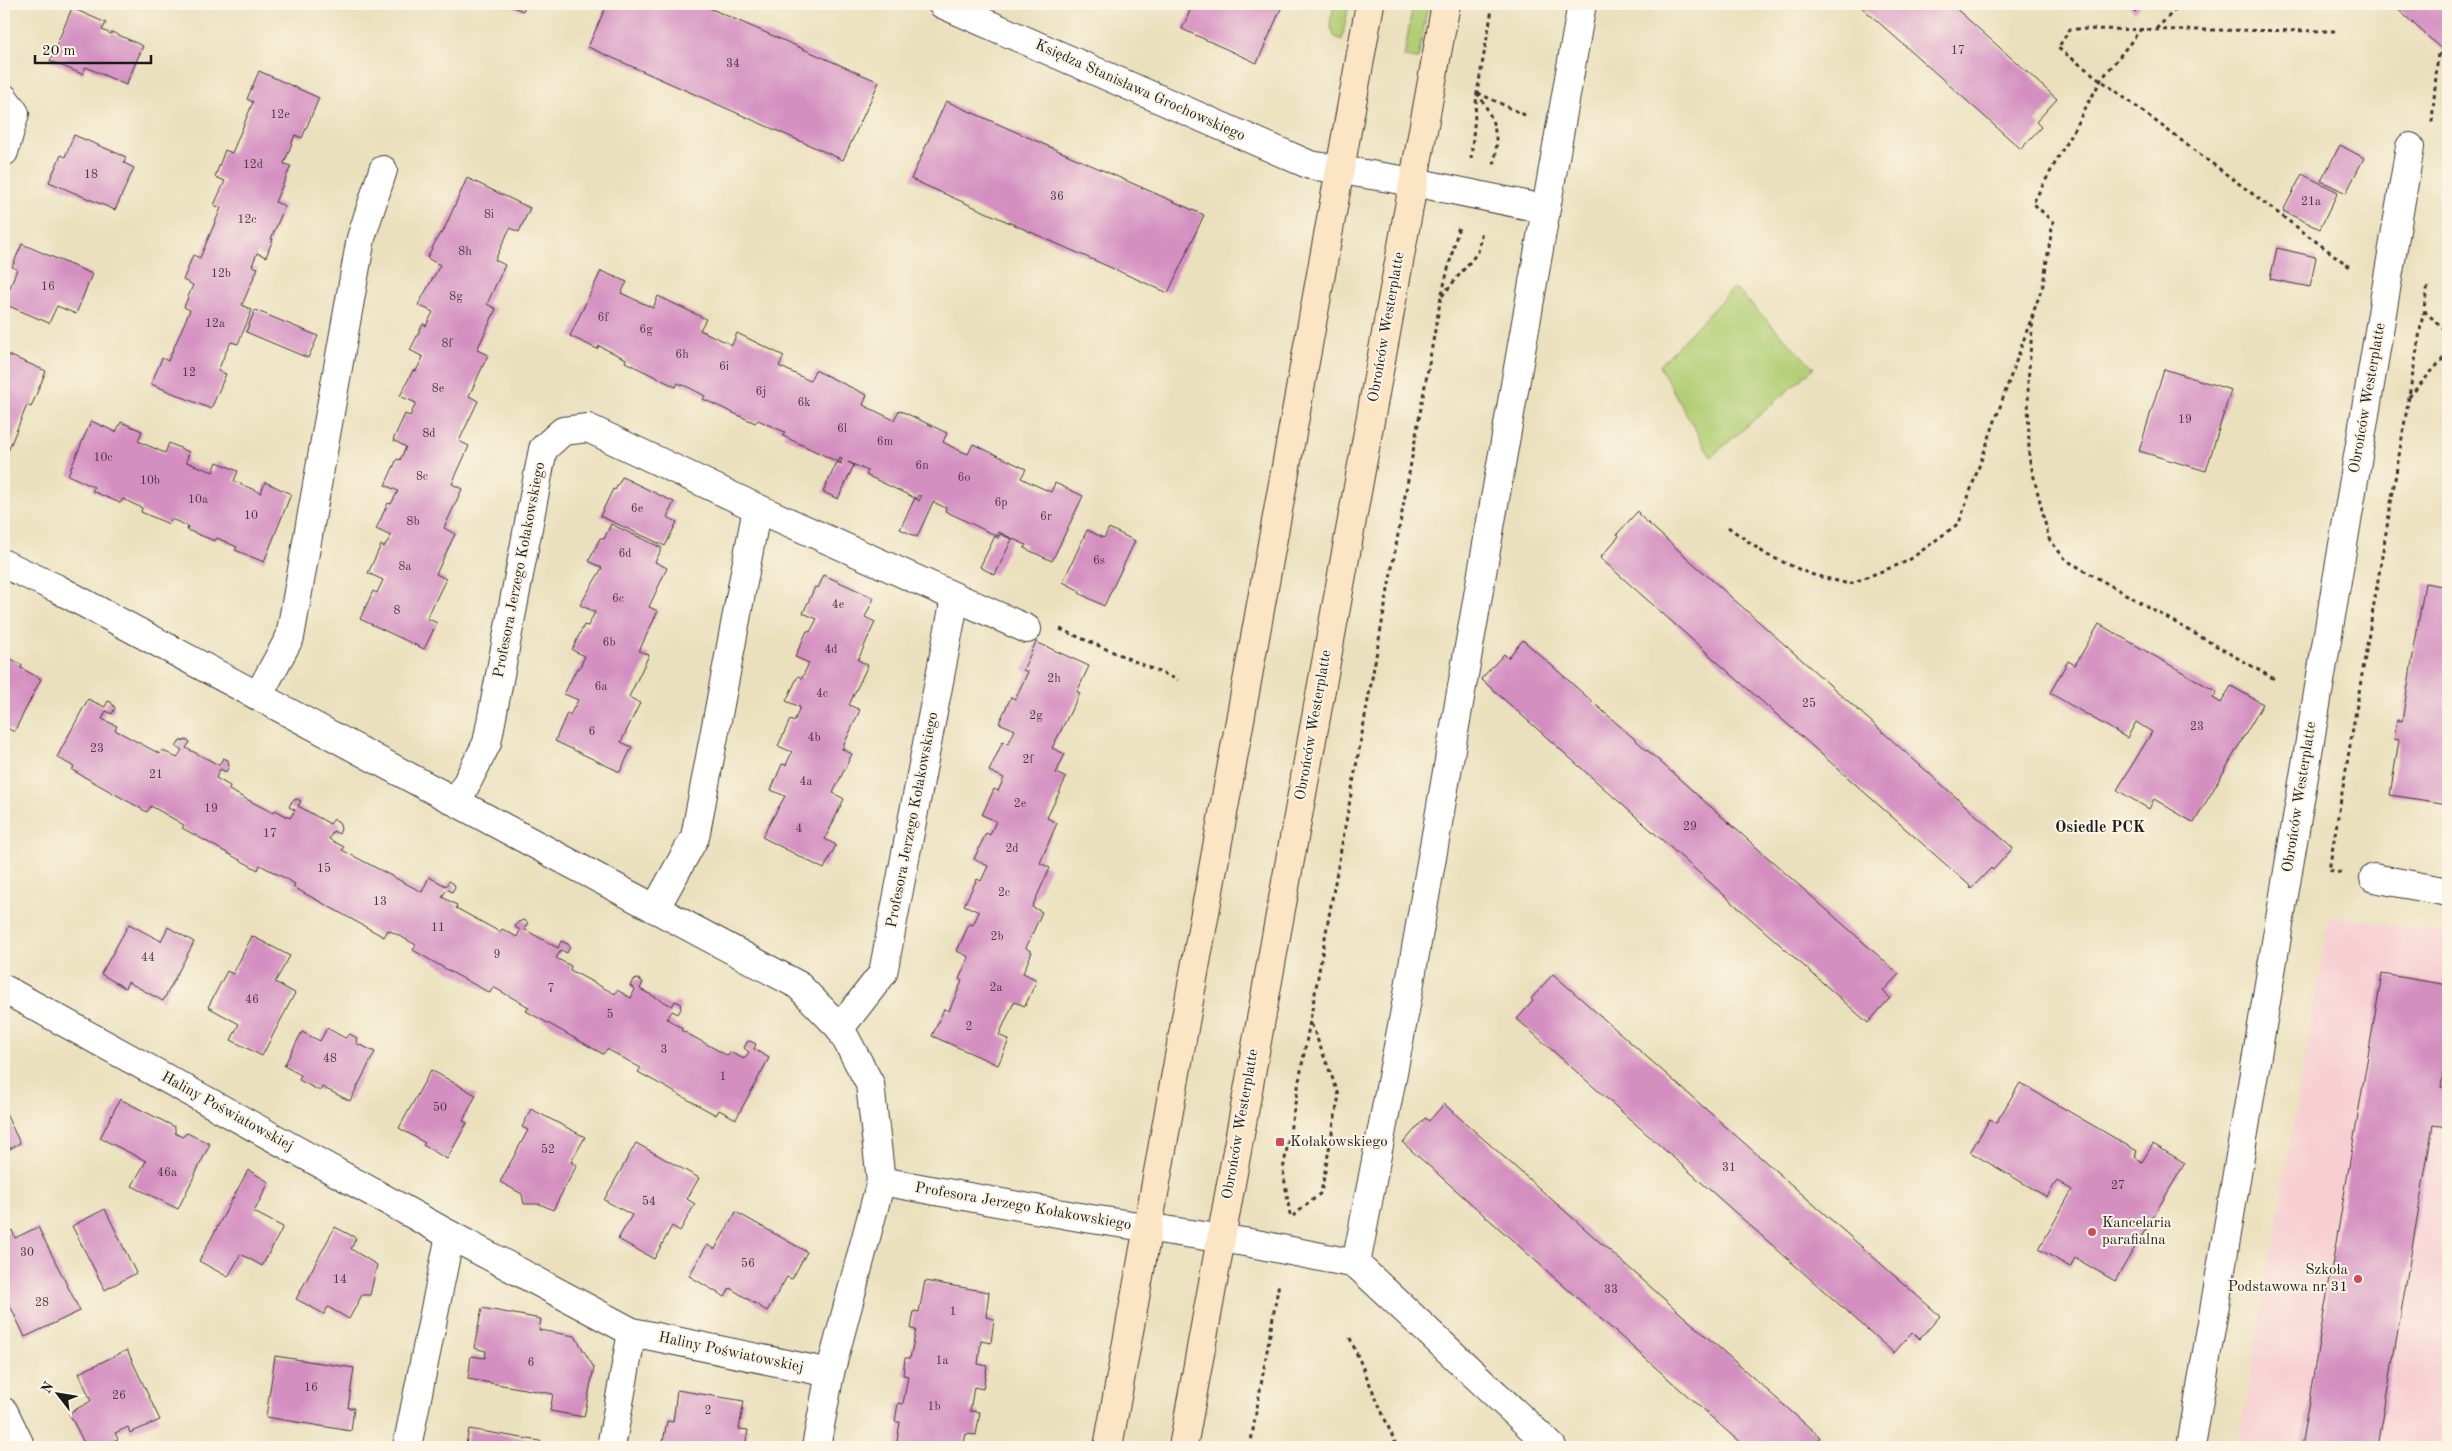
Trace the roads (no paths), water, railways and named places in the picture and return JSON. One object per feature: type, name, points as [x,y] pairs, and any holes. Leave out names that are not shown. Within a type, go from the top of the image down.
[{"type":"main road","points":[[1108,1447],[1370,4]]},
{"type":"main road","name":"Obrońców Westerplatte","points":[[1183,1447],[1446,4]]},
{"type":"street","name":"Księdza Stanisława Grochowskiego","points":[[942,4],[1310,165],[1414,182],[1545,209]]},
{"type":"street","points":[[1552,1447],[1356,1264],[1408,995],[1582,4]]},
{"type":"street","points":[[4,98],[15,113],[4,152]]},
{"type":"street","name":"Obrońców Westerplatte","points":[[2191,1447],[2410,148]]},
{"type":"street","points":[[258,696],[290,636],[361,238],[383,170]]},
{"type":"street","name":"Profesora Jerzego Kołakowskiego","points":[[457,802],[487,743],[543,449],[563,431],[588,428],[757,508],[955,598],[978,605],[1027,629]]},
{"type":"street","points":[[655,909],[695,837],[757,508]]},
{"type":"street","points":[[4,564],[56,588],[798,985],[840,1028],[870,1084],[881,1181],[830,1373],[816,1447]]},
{"type":"street","name":"Profesora Jerzego Kołakowskiego","points":[[840,1028],[883,973],[955,598]]},
{"type":"street","points":[[2374,878],[2448,892]]},
{"type":"street","name":"Haliny Poświatowskiej","points":[[4,989],[450,1236],[632,1332],[830,1373]]},
{"type":"street","name":"Profesora Jerzego Kołakowskiego","points":[[881,1181],[1147,1228],[1251,1243],[1356,1264]]},
{"type":"street","points":[[407,1447],[450,1236]]},
{"type":"street","points":[[611,1447],[632,1332]]},
{"type":"street","points":[[4,1412],[21,1447]]},
{"type":"place","name":"Kołakowskiego","points":[[1280,1142]]},
{"type":"place","name":"Kancelaria parafialna","points":[[2092,1232]]},
{"type":"place","name":"Szkoła Podstawowa nr 31","points":[[2358,1279]]},
{"type":"district","name":"Osiedle PCK","points":[[2100,828]]}]
